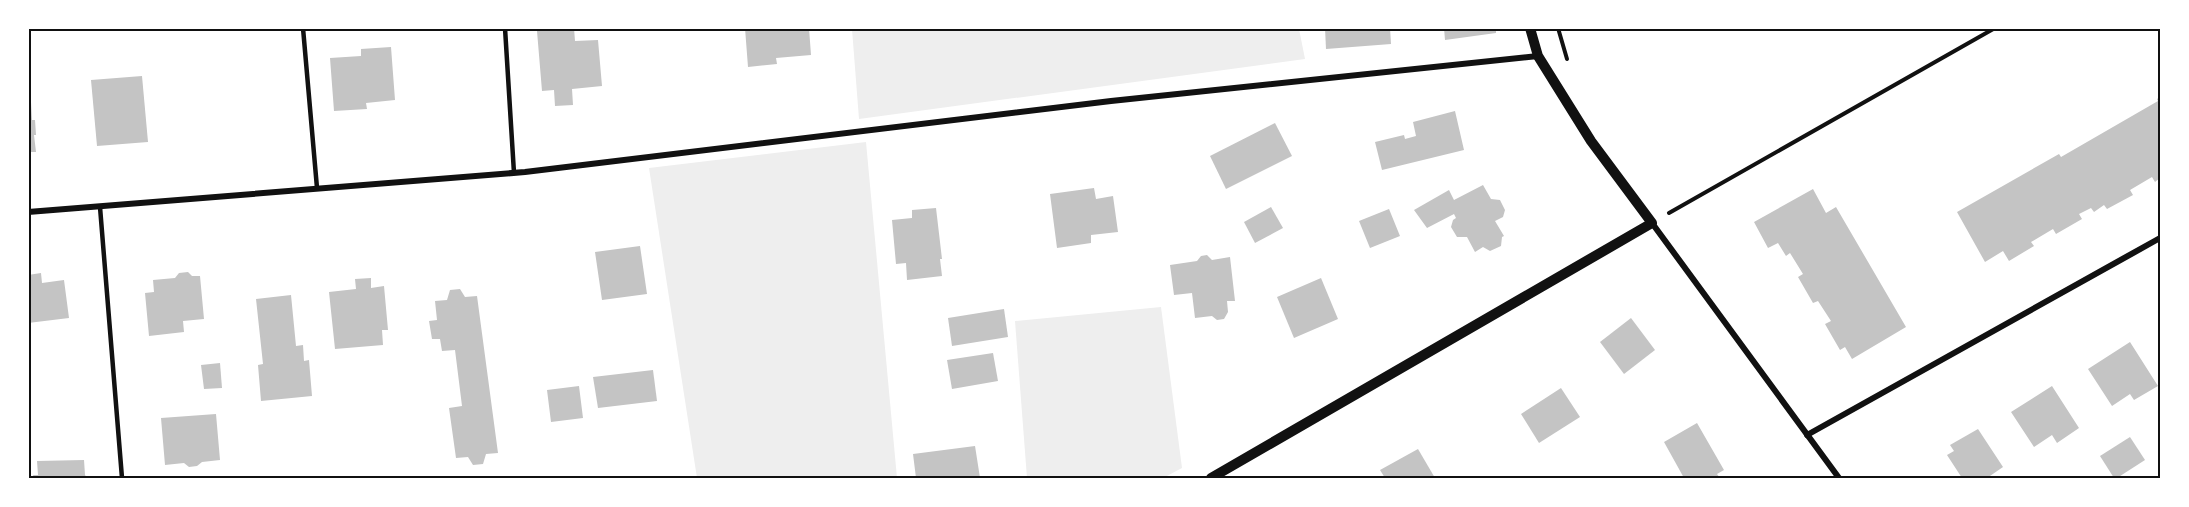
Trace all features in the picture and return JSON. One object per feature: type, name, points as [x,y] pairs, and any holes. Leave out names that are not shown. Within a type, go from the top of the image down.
[{"type":"street","points":[[1530,28],[1538,56],[1591,141],[1839,478]]},
{"type":"street","points":[[28,212],[514,173],[1099,103],[1538,56]]},
{"type":"street","points":[[1211,478],[1652,223]]},
{"type":"street","points":[[1807,435],[2160,238]]},
{"type":"lane","points":[[303,28],[317,188]]},
{"type":"lane","points":[[505,28],[514,173]]},
{"type":"lane","points":[[100,207],[122,478]]},
{"type":"path","points":[[1652,223],[1995,28]]},
{"type":"shaded area","points":[[852,29],[1299,29],[1305,59],[859,119]]},
{"type":"shaded area","points":[[866,142],[897,478],[697,478],[649,168]]},
{"type":"shaded area","points":[[1161,307],[1182,468],[1163,478],[1027,478],[1015,321]]},
{"type":"building","points":[[574,28],[575,41],[598,40],[602,86],[572,89],[573,105],[555,106],[554,90],[542,91],[537,31]]},
{"type":"building","points":[[745,28],[809,28],[811,55],[776,58],[777,64],[748,67]]},
{"type":"building","points":[[1325,28],[1390,28],[1391,44],[1326,49]]},
{"type":"building","points":[[1444,28],[1496,28],[1496,33],[1445,40]]},
{"type":"building","points":[[391,47],[395,100],[366,103],[367,109],[334,111],[330,58],[361,56],[361,49]]},
{"type":"building","points":[[142,76],[148,142],[97,146],[91,80]]},
{"type":"building","points":[[2160,97],[2160,178],[2155,182],[2152,177],[2130,190],[2133,195],[2107,209],[2104,205],[2094,212],[2091,208],[2079,214],[2082,219],[2056,234],[2053,229],[2031,242],[2034,246],[2009,261],[2003,251],[1985,262],[1957,212],[2059,154],[2061,157],[2158,101]]},
{"type":"building","points":[[28,102],[31,102],[32,120],[35,120],[36,152],[28,152]]},
{"type":"building","points":[[1455,111],[1464,150],[1382,170],[1375,142],[1404,135],[1405,139],[1416,136],[1413,122]]},
{"type":"building","points":[[1275,123],[1292,156],[1226,189],[1210,156]]},
{"type":"building","points":[[1483,185],[1491,199],[1500,200],[1505,210],[1503,217],[1495,221],[1504,236],[1501,246],[1490,251],[1483,247],[1475,252],[1467,237],[1457,237],[1451,227],[1456,218],[1454,214],[1427,228],[1414,210],[1449,190],[1454,200]]},
{"type":"building","points":[[1094,188],[1096,199],[1113,196],[1118,232],[1091,235],[1091,243],[1057,248],[1050,194]]},
{"type":"building","points":[[1813,189],[1826,213],[1836,207],[1906,327],[1852,359],[1845,347],[1840,350],[1825,324],[1831,321],[1818,301],[1813,303],[1798,277],[1803,274],[1790,253],[1786,256],[1778,243],[1768,248],[1754,222]]},
{"type":"building","points":[[1271,207],[1283,228],[1255,243],[1244,222]]},
{"type":"building","points":[[936,208],[942,276],[907,280],[906,263],[896,264],[892,220],[912,218],[912,210]]},
{"type":"building","points":[[1389,209],[1400,236],[1370,248],[1359,221]]},
{"type":"building","points":[[640,246],[647,294],[602,300],[595,252]]},
{"type":"building","points":[[1207,255],[1212,260],[1230,257],[1235,301],[1227,301],[1228,312],[1224,319],[1217,320],[1212,316],[1195,318],[1192,293],[1174,295],[1170,265],[1197,261],[1201,256]]},
{"type":"building","points":[[188,272],[192,276],[200,276],[204,319],[183,321],[184,332],[149,336],[145,293],[154,292],[153,280],[175,278],[179,273]]},
{"type":"building","points":[[41,273],[42,283],[64,280],[69,318],[28,323],[28,275]]},
{"type":"building","points":[[371,278],[371,288],[384,286],[388,330],[382,330],[383,345],[335,349],[329,292],[356,289],[355,279]]},
{"type":"building","points":[[1321,278],[1338,319],[1294,338],[1277,297]]},
{"type":"building","points":[[460,289],[465,297],[477,296],[498,453],[486,454],[483,464],[473,465],[468,457],[456,458],[449,408],[462,406],[455,350],[442,351],[440,339],[432,339],[429,321],[437,320],[435,301],[447,300],[450,290]]},
{"type":"building","points":[[291,295],[296,346],[303,345],[304,361],[309,360],[312,396],[261,401],[258,365],[263,364],[256,299]]},
{"type":"building","points":[[1004,309],[1008,337],[952,346],[948,318]]},
{"type":"building","points":[[1631,318],[1655,350],[1624,374],[1600,342]]},
{"type":"building","points":[[2130,342],[2158,386],[2134,400],[2130,394],[2112,406],[2088,369]]},
{"type":"building","points":[[993,353],[998,381],[952,389],[947,360]]},
{"type":"building","points":[[220,363],[222,388],[204,389],[201,365]]},
{"type":"building","points":[[653,370],[657,401],[598,408],[593,377]]},
{"type":"building","points":[[579,386],[583,418],[551,422],[547,390]]},
{"type":"building","points":[[2052,386],[2079,428],[2057,443],[2052,435],[2034,447],[2011,412]]},
{"type":"building","points":[[1561,388],[1580,417],[1539,443],[1521,414]]},
{"type":"building","points":[[216,414],[220,460],[202,462],[197,466],[189,467],[184,463],[165,465],[161,418]]},
{"type":"building","points":[[1697,423],[1724,470],[1717,474],[1720,478],[1684,478],[1664,442]]},
{"type":"building","points":[[1978,429],[2003,467],[1987,478],[1962,478],[1947,455],[1954,451],[1950,445]]},
{"type":"building","points":[[2130,437],[2145,460],[2114,478],[2100,456]]},
{"type":"building","points":[[975,446],[980,478],[916,478],[913,454]]},
{"type":"building","points":[[1418,449],[1435,478],[1385,478],[1380,470]]},
{"type":"building","points":[[84,460],[87,478],[34,478],[33,475],[38,475],[37,461]]}]
